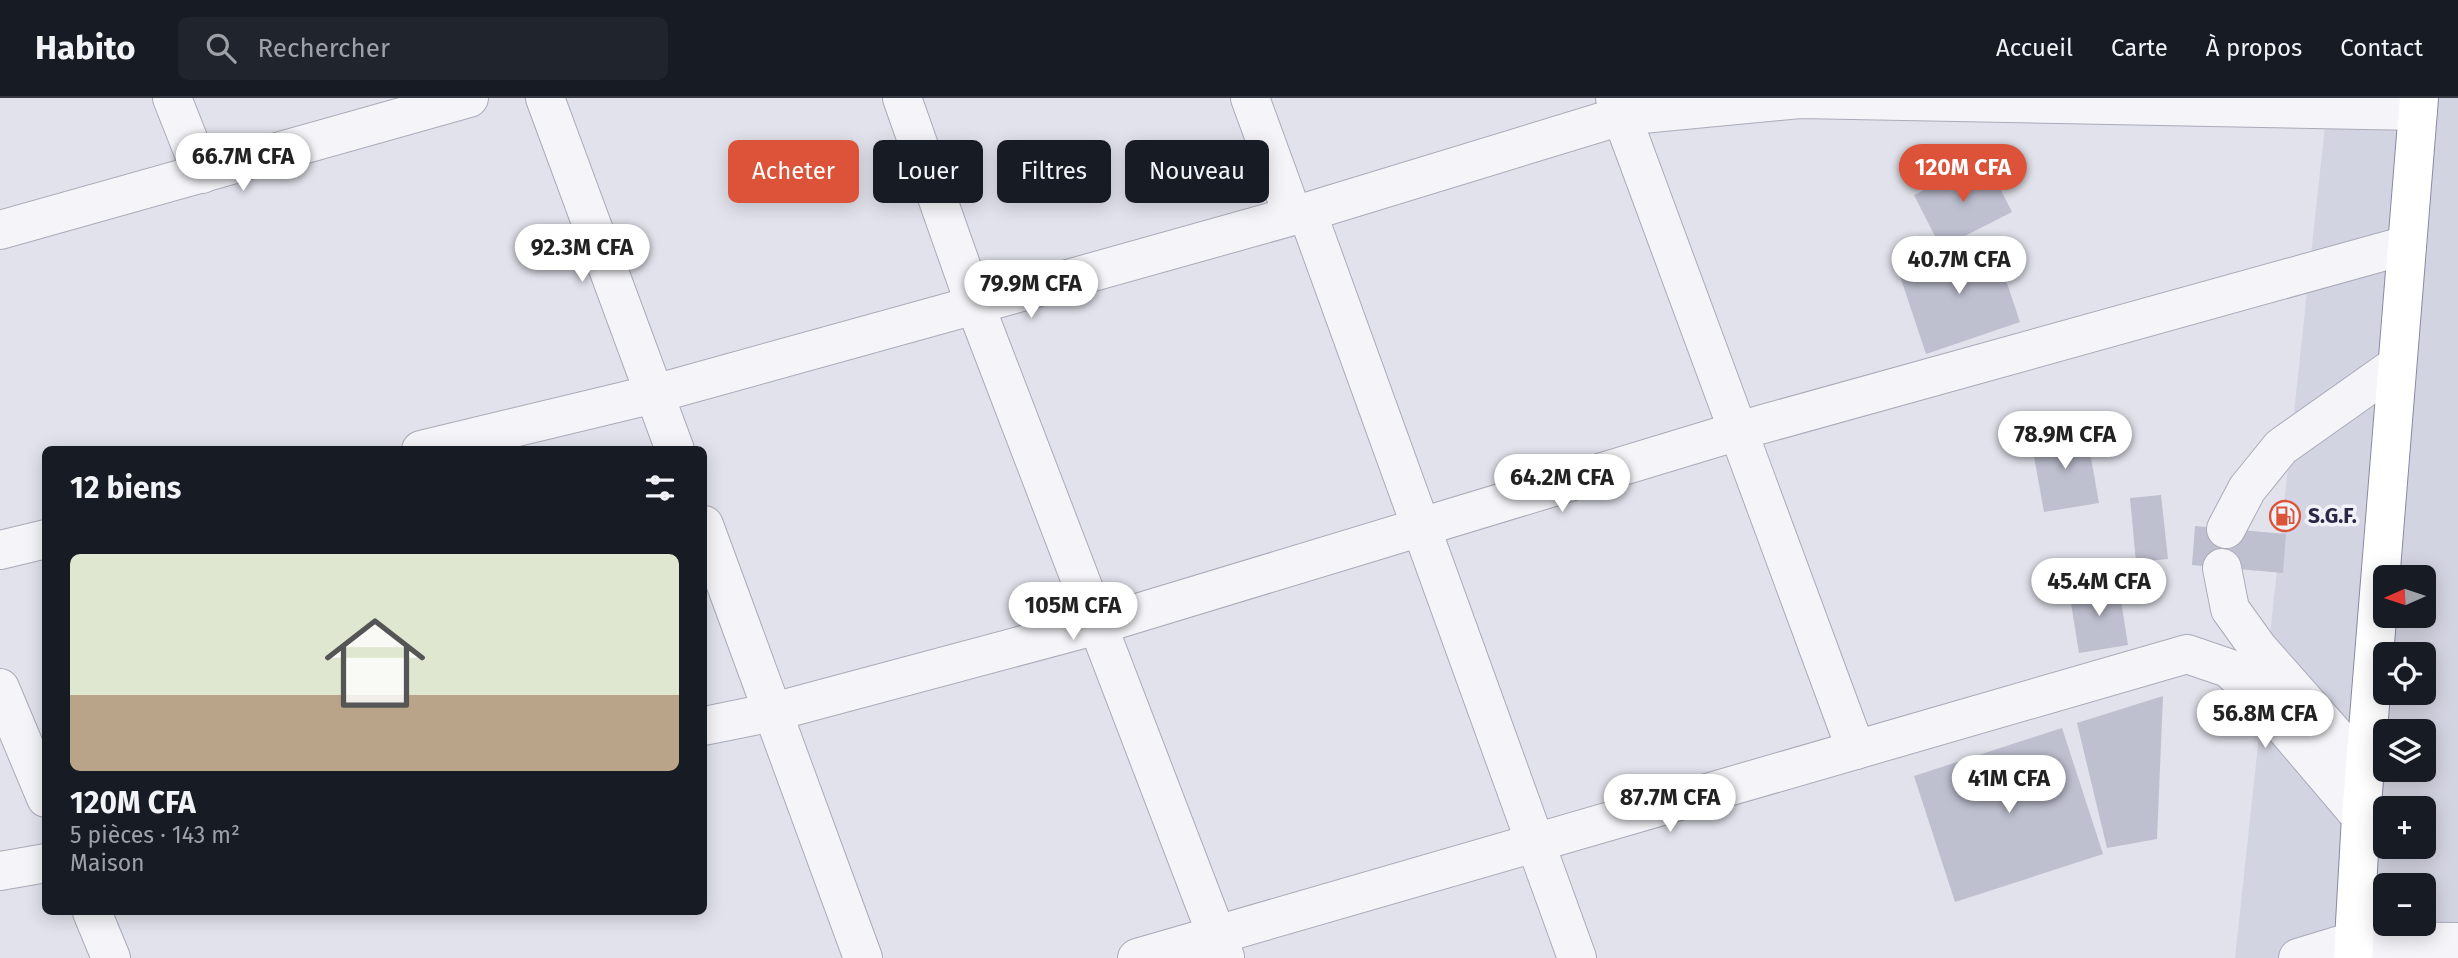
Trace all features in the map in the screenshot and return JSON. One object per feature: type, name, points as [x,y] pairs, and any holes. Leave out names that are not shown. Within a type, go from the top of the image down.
[{"type":"highway","points":[[2353,949],[2364,768],[2418,104]]},
{"type":"street","points":[[172,98],[202,174]]},
{"type":"street","points":[[0,230],[469,98]]},
{"type":"street","points":[[545,98],[674,446]]},
{"type":"street","points":[[902,98],[975,305],[1221,946]]},
{"type":"street","points":[[1250,98],[1300,214],[1420,526],[1577,958]]},
{"type":"street","points":[[438,446],[654,394],[1300,214],[1618,107],[1800,99],[2418,104]]},
{"type":"street","points":[[1618,107],[1856,750]]},
{"type":"street","points":[[707,725],[773,712],[1098,625],[1738,430],[2407,245]]},
{"type":"street","points":[[2226,529],[2247,489],[2281,447],[2398,365]]},
{"type":"street","points":[[707,534],[863,958]]},
{"type":"street","points":[[0,550],[42,540]]},
{"type":"street","points":[[2222,568],[2230,609],[2258,649],[2364,768]]},
{"type":"street","points":[[1137,958],[1221,946],[1535,842],[2187,654],[2228,668],[2254,691],[2361,817]]},
{"type":"street","points":[[0,688],[42,788]]},
{"type":"street","points":[[0,871],[42,864]]},
{"type":"street","points":[[93,915],[111,958]]},
{"type":"street","points":[[2298,958],[2353,949],[2458,942]]},
{"type":"shaded area","points":[[2328,98],[2458,98],[2458,958],[2235,958]]},
{"type":"building","points":[[1985,159],[2012,212],[1941,248],[1914,195]]},
{"type":"building","points":[[1992,238],[2020,322],[1926,354],[1898,270]]},
{"type":"building","points":[[2086,430],[2099,503],[2044,512],[2031,440]]},
{"type":"building","points":[[2161,495],[2168,559],[2136,562],[2130,498]]},
{"type":"building","points":[[2195,526],[2286,534],[2283,573],[2192,565]]},
{"type":"building","points":[[2118,582],[2128,645],[2079,653],[2069,591]]},
{"type":"building","points":[[2163,696],[2157,839],[2107,848],[2077,723]]},
{"type":"building","points":[[2062,728],[2103,854],[1955,902],[1914,776]]},
{"type":"place","name":"S.G.F.","points":[[2285,516]]}]
